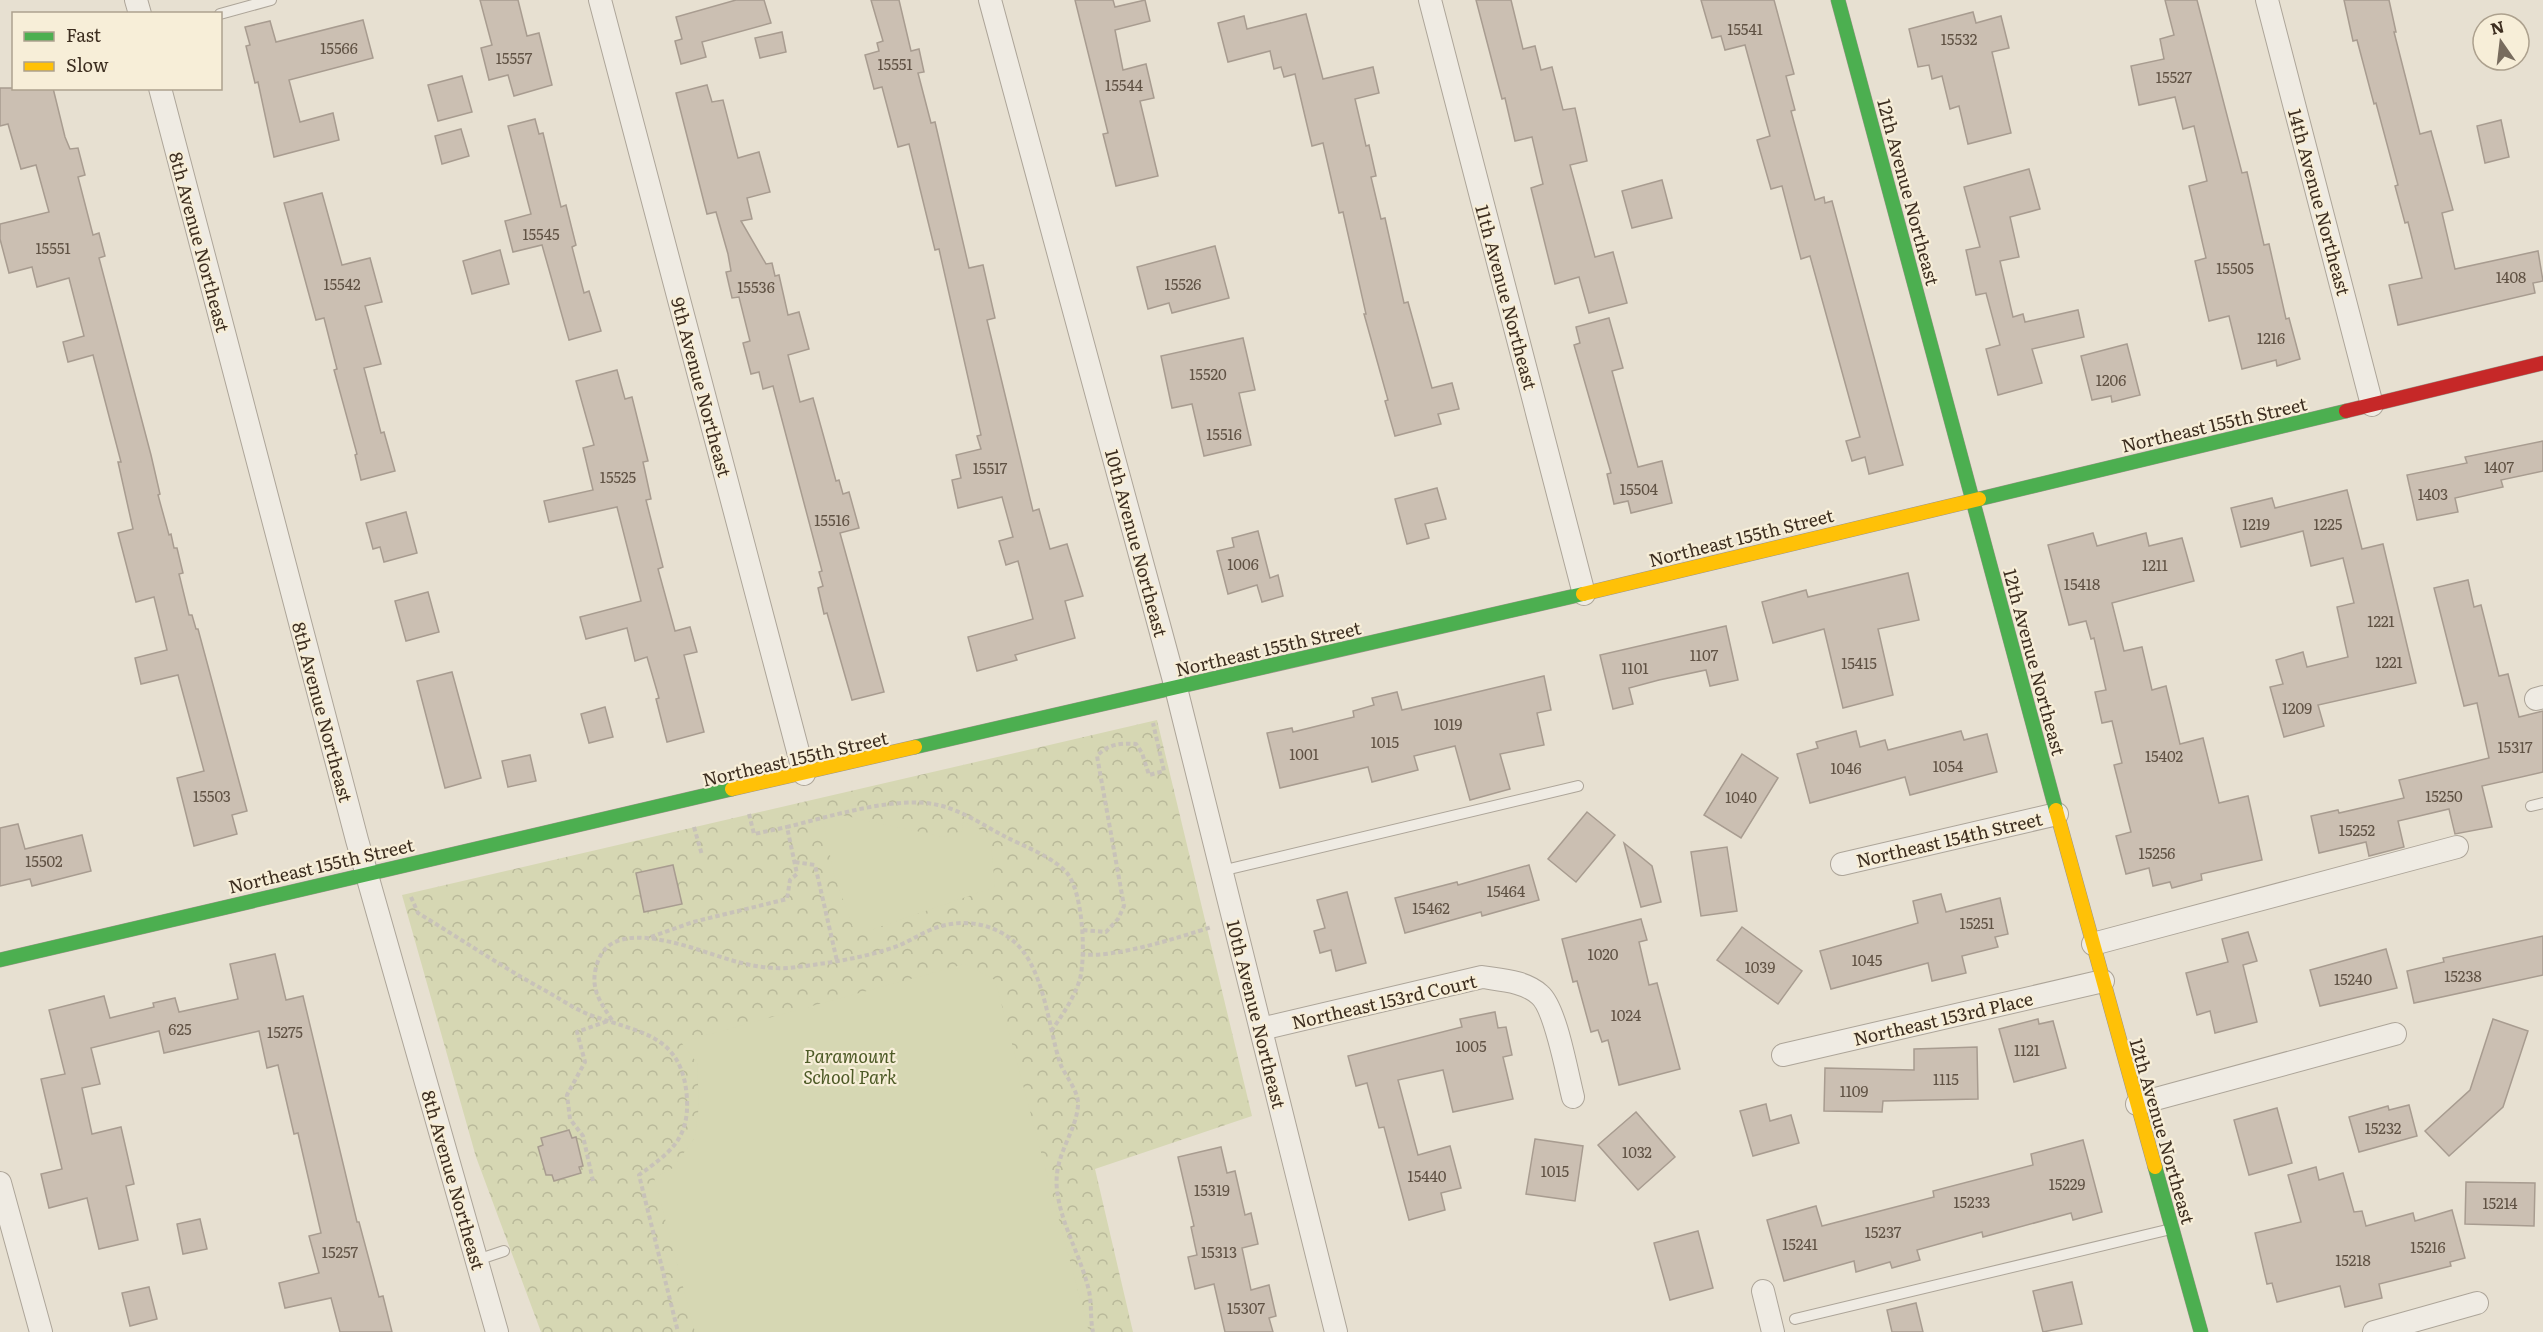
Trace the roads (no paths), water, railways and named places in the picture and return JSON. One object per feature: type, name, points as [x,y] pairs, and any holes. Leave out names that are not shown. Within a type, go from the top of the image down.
[{"type":"street","name":"9th Avenue Northeast","points":[[600,0],[804,774]]},
{"type":"street","name":"10th Avenue Northeast","points":[[990,0],[1176,688],[1336,1332]]},
{"type":"street","name":"11th Avenue Northeast","points":[[1430,0],[1584,594]]},
{"type":"street","name":"12th Avenue Northeast","points":[[1838,0],[2057,814],[2201,1332]]},
{"type":"street","name":"14th Avenue Northeast","points":[[2267,0],[2372,405]]},
{"type":"street","name":"8th Avenue Northeast","points":[[161,90],[366,873],[497,1332]]},
{"type":"street","name":"Northeast 155th Street","points":[[0,960],[366,873],[1584,594],[2543,363]]},
{"type":"street","name":"Northeast 154th Street","points":[[1842,864],[2057,814]]},
{"type":"street","points":[[2093,944],[2457,847]]},
{"type":"street","name":"Northeast 153rd Court","points":[[1261,1029],[1482,977],[1513,981],[1540,995],[1554,1023],[1573,1096]]},
{"type":"street","name":"Northeast 153rd Place","points":[[1783,1055],[2103,981]]},
{"type":"street","points":[[2137,1104],[2395,1034]]},
{"type":"street","points":[[0,1183],[41,1332]]},
{"type":"street","points":[[1763,1292],[1773,1332]]},
{"type":"street","points":[[2374,1332],[2477,1303]]},
{"type":"lane","points":[[222,13],[271,0]]},
{"type":"lane","points":[[1221,871],[1578,786]]},
{"type":"lane","points":[[2531,806],[2543,803]]},
{"type":"lane","points":[[1795,1319],[2172,1229]]},
{"type":"lane","points":[[477,1260],[504,1251]]},
{"type":"park label","name":"Paramount School Park","points":[[850,1065]]}]
